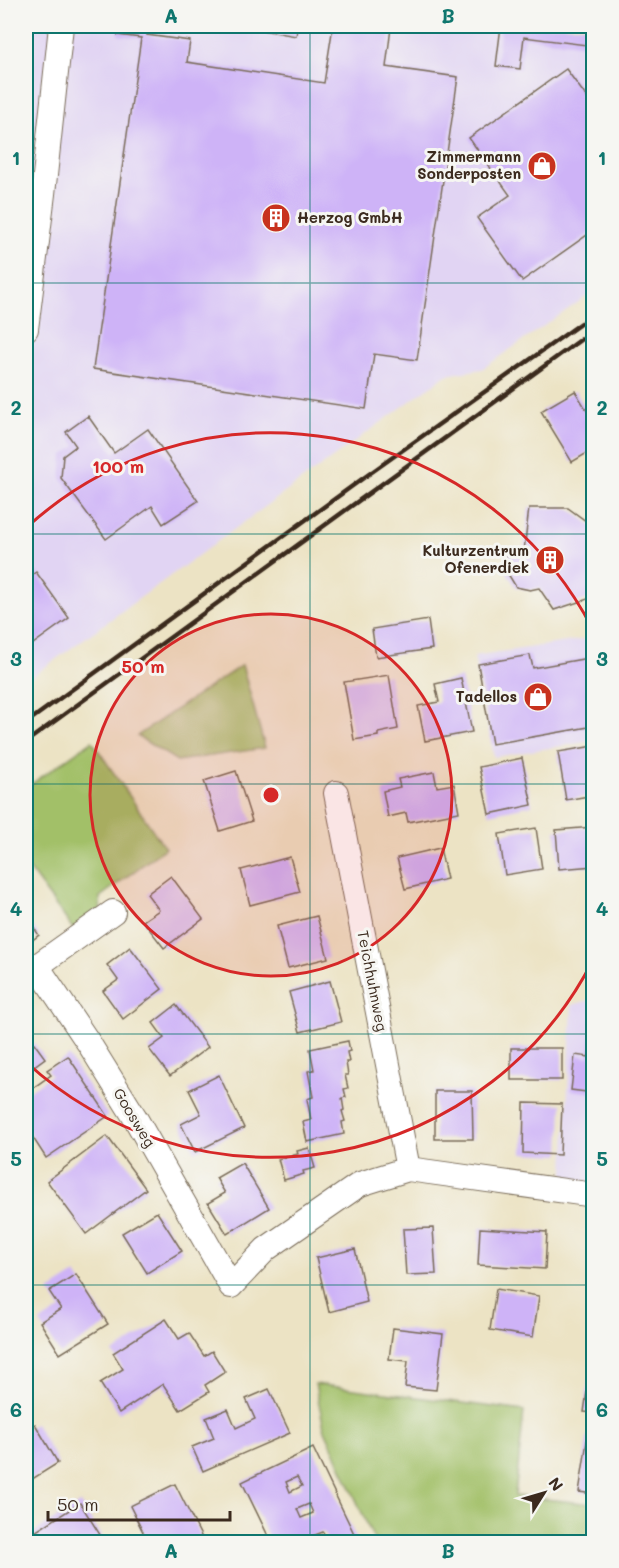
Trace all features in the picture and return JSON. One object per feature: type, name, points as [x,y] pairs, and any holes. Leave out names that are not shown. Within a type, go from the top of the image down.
[{"type":"street","points":[[26,329],[61,26]]},
{"type":"street","name":"Teichhuhnweg","points":[[336,793],[408,1169]]},
{"type":"street","points":[[31,970],[113,912]]},
{"type":"street","name":"Goosweg","points":[[31,970],[88,1042],[134,1116],[231,1286],[266,1249],[360,1184],[408,1169]]},
{"type":"street","points":[[408,1169],[594,1195]]},
{"type":"shaded area","points":[[28,26],[593,26],[593,292],[482,369],[446,375],[26,681],[26,46]]},
{"type":"shaded area","name":"Tadellos","points":[[593,638],[593,741],[494,757],[474,656]]},
{"type":"shaded area","points":[[593,999],[593,1195],[563,1191],[572,1005]]},
{"type":"green space","points":[[242,665],[265,748],[177,761],[137,736]]},
{"type":"green space","points":[[92,741],[165,848],[100,897],[101,922],[79,937],[26,865],[26,788]]},
{"type":"green space","points":[[315,1384],[524,1411],[515,1496],[593,1504],[593,1542],[375,1542],[324,1428]]},
{"type":"building","name":"Herzog GmbH","points":[[119,26],[149,26],[147,35],[190,41],[187,62],[324,83],[333,26],[391,28],[386,67],[458,77],[417,360],[374,354],[366,409],[93,369],[141,38],[118,35]]},
{"type":"building","points":[[245,26],[298,26],[296,36]]},
{"type":"building","points":[[501,26],[594,26],[594,46],[524,37],[520,69],[496,66]]},
{"type":"building","name":"Zimmermann Sonderposten","points":[[566,69],[594,107],[594,230],[522,281],[477,218],[510,195],[469,138]]},
{"type":"building","points":[[575,391],[594,422],[594,449],[572,462],[541,411]]},
{"type":"building","points":[[88,416],[114,453],[148,429],[198,501],[163,524],[152,506],[106,539],[61,478],[63,456],[76,446],[66,432]]},
{"type":"building","name":"Kulturzentrum Ofenerdiek","points":[[529,508],[568,508],[594,527],[594,588],[588,599],[554,610],[539,588],[530,590],[516,587],[505,569],[507,549],[524,551]]},
{"type":"building","points":[[36,572],[69,618],[26,649],[26,579]]},
{"type":"building","points":[[428,620],[432,649],[376,657],[372,629]]},
{"type":"building","name":"Tadellos","points":[[530,655],[533,668],[594,657],[594,726],[492,744],[478,664]]},
{"type":"building","points":[[389,675],[398,729],[378,733],[378,736],[354,740],[344,682]]},
{"type":"building","points":[[461,678],[472,732],[425,741],[418,706],[439,702],[435,684]]},
{"type":"building","points":[[594,746],[594,795],[566,800],[558,752]]},
{"type":"building","points":[[522,758],[532,805],[489,814],[479,767]]},
{"type":"building","points":[[236,771],[252,821],[220,831],[204,781]]},
{"type":"building","points":[[434,772],[437,787],[454,784],[459,812],[408,822],[406,813],[388,817],[383,791],[400,787],[398,779]]},
{"type":"building","points":[[594,827],[594,866],[559,869],[556,830]]},
{"type":"building","points":[[536,828],[542,869],[505,875],[499,834]]},
{"type":"building","points":[[440,848],[447,879],[405,889],[397,858]]},
{"type":"building","points":[[290,857],[300,892],[250,905],[241,870]]},
{"type":"building","points":[[171,876],[203,919],[164,948],[143,921],[159,910],[147,894]]},
{"type":"building","points":[[317,916],[328,958],[288,968],[277,926]]},
{"type":"building","points":[[26,917],[39,935],[26,945]]},
{"type":"building","points":[[130,947],[162,989],[123,1019],[103,991],[118,980],[107,965]]},
{"type":"building","points":[[330,981],[341,1022],[300,1032],[289,992]]},
{"type":"building","points":[[176,1005],[208,1047],[170,1076],[149,1049],[164,1038],[153,1023]]},
{"type":"building","points":[[592,1030],[594,1030],[594,1093],[571,1090],[575,1055],[589,1057]]},
{"type":"building","points":[[348,1041],[349,1062],[346,1062],[348,1075],[345,1075],[348,1088],[344,1089],[346,1097],[342,1098],[344,1134],[307,1142],[303,1122],[311,1120],[307,1099],[313,1097],[308,1071],[314,1070],[310,1049]]},
{"type":"building","points":[[34,1043],[45,1058],[26,1072],[26,1044],[28,1048]]},
{"type":"building","points":[[511,1048],[562,1048],[562,1080],[511,1080]]},
{"type":"building","points":[[68,1056],[108,1116],[46,1158],[26,1127],[26,1093],[51,1075],[47,1070]]},
{"type":"building","points":[[219,1075],[244,1128],[195,1152],[181,1124],[201,1114],[189,1090]]},
{"type":"building","points":[[435,1091],[472,1091],[473,1139],[435,1139]]},
{"type":"building","points":[[524,1103],[562,1104],[560,1155],[523,1153]]},
{"type":"building","points":[[107,1136],[146,1189],[86,1234],[47,1181]]},
{"type":"building","points":[[309,1148],[315,1168],[284,1180],[278,1159],[298,1154],[297,1151]]},
{"type":"building","points":[[242,1163],[269,1208],[227,1234],[208,1203],[225,1193],[216,1178]]},
{"type":"building","points":[[157,1212],[182,1251],[147,1273],[122,1233]]},
{"type":"building","points":[[433,1228],[436,1274],[406,1275],[403,1229]]},
{"type":"building","points":[[480,1228],[547,1232],[545,1269],[478,1265]]},
{"type":"building","points":[[591,1241],[594,1242],[594,1280],[587,1279]]},
{"type":"building","points":[[355,1249],[367,1302],[329,1312],[316,1258]]},
{"type":"building","points":[[76,1274],[108,1324],[60,1354],[40,1322],[61,1309],[49,1291]]},
{"type":"building","points":[[496,1289],[539,1296],[533,1337],[490,1330]]},
{"type":"building","points":[[166,1319],[179,1339],[189,1333],[204,1356],[212,1351],[225,1372],[205,1385],[209,1392],[180,1410],[163,1384],[119,1413],[100,1383],[123,1369],[113,1353]]},
{"type":"building","points":[[393,1328],[443,1334],[436,1390],[405,1387],[408,1361],[389,1359]]},
{"type":"building","points":[[589,1378],[594,1378],[594,1413],[584,1412]]},
{"type":"building","points":[[269,1389],[290,1433],[203,1471],[192,1447],[214,1438],[206,1418],[228,1409],[236,1428],[255,1419],[246,1399]]},
{"type":"building","points":[[35,1424],[58,1463],[26,1483],[26,1429]]},
{"type":"building","points":[[588,1435],[594,1436],[594,1494],[579,1492]]},
{"type":"building","points":[[313,1448],[358,1542],[328,1542],[323,1532],[310,1537],[313,1542],[271,1542],[242,1482]],"holes":[[[297,1477],[302,1486],[290,1492],[286,1482]],[[309,1504],[313,1513],[301,1518],[297,1509]]]},
{"type":"building","points":[[175,1484],[204,1542],[148,1542],[130,1506]]},
{"type":"building","points":[[80,1503],[104,1541],[31,1542],[27,1537]]},
{"type":"railway","points":[[26,723],[594,314]]},
{"type":"railway","points":[[26,742],[594,330]]},
{"type":"place","name":"Zimmermann Sonderposten","points":[[542,166]]},
{"type":"place","name":"Herzog GmbH","points":[[276,218]]},
{"type":"place","name":"Kulturzentrum Ofenerdiek","points":[[550,560]]},
{"type":"place","name":"Tadellos","points":[[538,697]]}]
